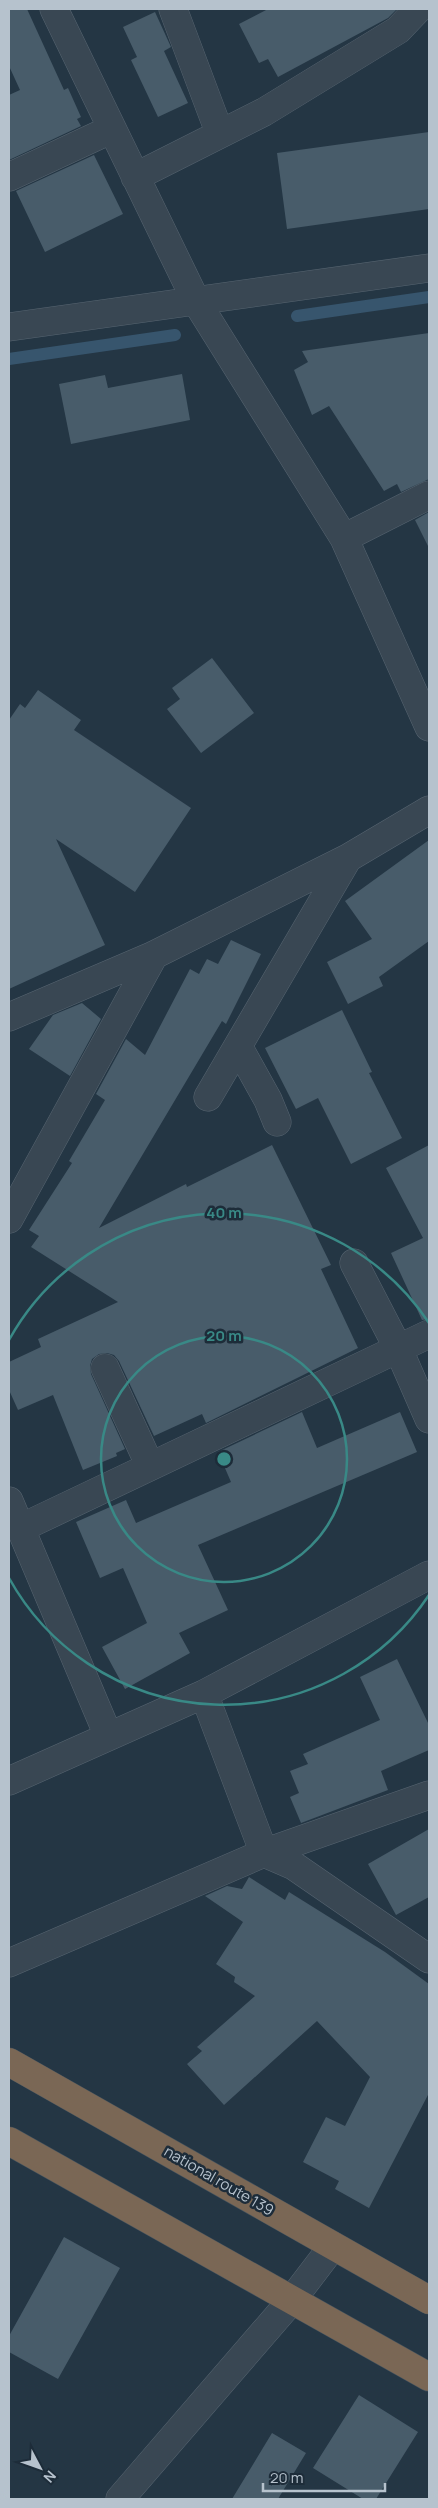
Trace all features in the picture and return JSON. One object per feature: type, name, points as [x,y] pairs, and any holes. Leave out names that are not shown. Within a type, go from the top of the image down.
[{"type":"highway","name":"national route 139","points":[[9,2062],[429,2300]]},
{"type":"highway","points":[[9,2142],[429,2377]]},
{"type":"street","points":[[54,9],[196,301],[344,538],[429,726]]},
{"type":"street","points":[[172,9],[220,134]]},
{"type":"street","points":[[135,177],[264,112],[398,30],[418,9]]},
{"type":"street","points":[[9,177],[112,128]]},
{"type":"street","points":[[9,328],[429,268]]},
{"type":"street","points":[[344,538],[429,495]]},
{"type":"street","points":[[9,1017],[154,955],[348,858],[429,810]]},
{"type":"street","points":[[208,1097],[348,858]]},
{"type":"street","points":[[9,1219],[154,955]]},
{"type":"street","points":[[238,1046],[268,1100],[277,1122]]},
{"type":"street","points":[[354,1264],[398,1348],[429,1419]]},
{"type":"street","points":[[20,1528],[429,1334]]},
{"type":"street","points":[[105,1368],[150,1466]]},
{"type":"street","points":[[9,1501],[108,1735]]},
{"type":"street","points":[[9,1781],[108,1735],[204,1694],[429,1576]]},
{"type":"street","points":[[204,1694],[264,1853],[294,1866],[429,1960]]},
{"type":"street","points":[[9,1964],[264,1853],[429,1795]]},
{"type":"street","points":[[120,2499],[291,2301],[333,2246]]},
{"type":"building","points":[[9,9],[27,9],[64,90],[68,88],[81,117],[77,119],[81,126],[9,160],[9,95],[20,90],[9,66]]},
{"type":"building","points":[[268,9],[397,9],[388,18],[278,77],[268,59],[259,63],[239,24]]},
{"type":"building","points":[[155,12],[171,47],[164,51],[188,103],[158,117],[131,60],[137,57],[123,27]]},
{"type":"building","points":[[429,132],[429,209],[287,229],[277,153]]},
{"type":"building","points":[[94,155],[123,214],[45,252],[16,191]]},
{"type":"building","points":[[429,333],[429,479],[401,492],[397,484],[384,491],[329,406],[312,415],[294,370],[308,362],[302,351]]},
{"type":"building","points":[[182,374],[190,420],[71,444],[59,384],[105,375],[108,388]]},
{"type":"building","points":[[429,512],[429,548],[415,520]]},
{"type":"building","points":[[212,658],[254,713],[201,753],[167,709],[180,699],[172,688]]},
{"type":"building","points":[[38,690],[81,720],[74,730],[191,808],[135,892],[56,839],[105,945],[9,989],[9,720],[20,704],[25,708]]},
{"type":"building","points":[[429,840],[429,941],[379,977],[383,986],[348,1004],[327,962],[372,939],[345,901]]},
{"type":"building","points":[[231,940],[261,954],[226,1024],[222,1021],[99,1228],[186,1184],[187,1187],[272,1145],[331,1265],[321,1269],[358,1348],[206,1423],[202,1414],[154,1436],[119,1361],[114,1355],[107,1353],[99,1354],[92,1359],[90,1366],[91,1374],[125,1449],[116,1453],[117,1456],[83,1470],[53,1395],[18,1410],[9,1390],[9,1362],[41,1347],[38,1339],[118,1302],[31,1247],[39,1236],[29,1230],[72,1163],[69,1161],[105,1100],[96,1094],[126,1039],[145,1055],[190,969],[199,974],[207,959],[218,964]]},
{"type":"building","points":[[82,1003],[101,1019],[70,1076],[29,1049],[53,1015]]},
{"type":"building","points":[[342,1010],[372,1072],[369,1073],[402,1138],[351,1164],[318,1098],[296,1109],[265,1048]]},
{"type":"building","points":[[429,1145],[429,1319],[422,1320],[391,1253],[423,1238],[386,1168]]},
{"type":"building","points":[[302,1412],[317,1448],[400,1412],[417,1452],[198,1545],[228,1610],[179,1633],[190,1653],[125,1689],[102,1647],[147,1623],[123,1568],[100,1578],[76,1522],[126,1500],[136,1523],[231,1482],[218,1452]]},
{"type":"building","points":[[397,1659],[429,1725],[429,1750],[381,1771],[388,1790],[301,1823],[290,1797],[299,1793],[290,1771],[308,1764],[303,1754],[380,1720],[360,1677]]},
{"type":"building","points":[[429,1829],[429,1897],[396,1915],[368,1864]]},
{"type":"building","points":[[249,1877],[285,1900],[289,1892],[385,1952],[429,1984],[429,2093],[369,2208],[335,2189],[339,2181],[303,2162],[326,2117],[345,2126],[370,2077],[317,2021],[224,2105],[187,2064],[202,2051],[197,2047],[255,1996],[234,1982],[235,1977],[216,1964],[243,1922],[205,1896],[227,1886],[242,1889]]},
{"type":"building","points":[[64,2237],[120,2268],[58,2379],[9,2352],[9,2336]]},
{"type":"building","points":[[359,2395],[418,2432],[376,2499],[363,2499],[313,2468]]},
{"type":"building","points":[[272,2433],[306,2453],[278,2499],[232,2499]]},
{"type":"waterway","points":[[297,316],[429,297]]},
{"type":"waterway","points":[[9,359],[175,335]]}]
